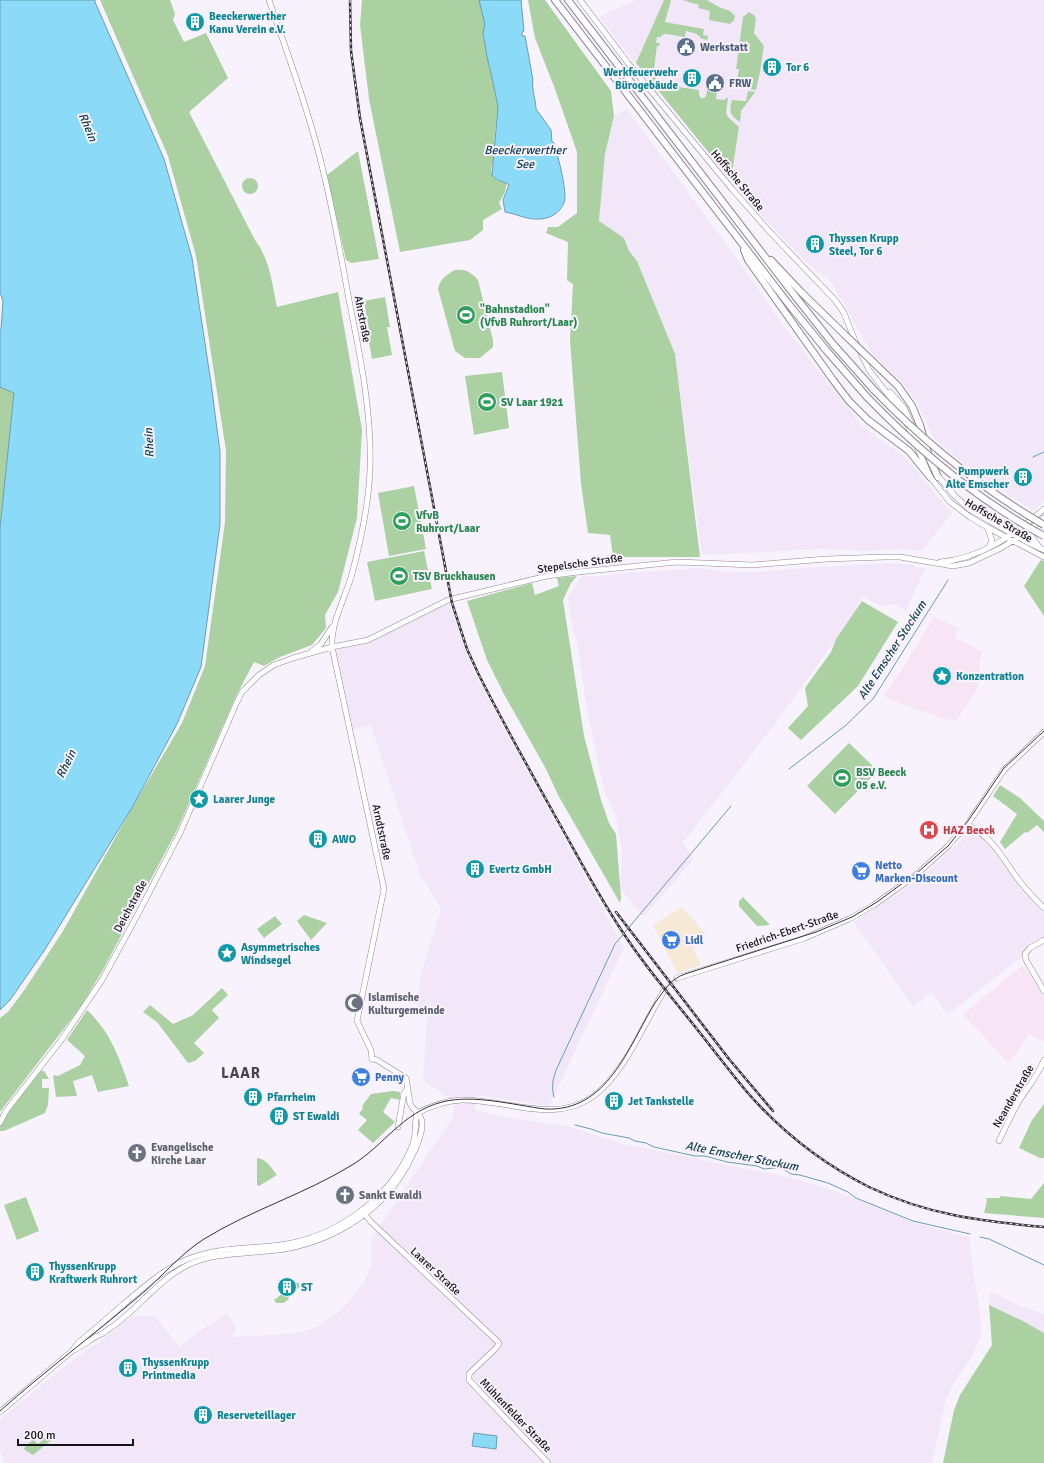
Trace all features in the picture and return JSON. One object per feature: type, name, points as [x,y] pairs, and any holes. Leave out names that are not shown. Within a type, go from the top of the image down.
[{"type":"highway","points":[[555,0],[811,332],[867,397],[912,441],[953,475],[992,504],[1044,536]]},
{"type":"highway","points":[[568,0],[813,319],[874,390],[918,434],[942,454],[991,491],[1044,525]]},
{"type":"highway","points":[[742,243],[748,260],[846,396],[868,420],[909,451],[930,477]]},
{"type":"highway","points":[[756,246],[770,258],[801,292],[898,386],[912,406],[920,425],[930,460],[938,477]]},
{"type":"street","name":"Ahrstraße","points":[[269,0],[303,99],[322,166],[358,346],[370,435],[370,470],[365,519],[352,574],[333,624],[332,647]]},
{"type":"street","name":"Hoffsche Straße","points":[[580,0],[628,63],[732,189],[769,231],[835,300],[844,314],[856,343],[872,374],[894,402],[906,421],[930,477],[950,502],[970,517],[987,527],[1044,557]]},
{"type":"street","name":"Hoffsche Straße","points":[[872,374],[904,408],[928,461],[938,477],[954,496],[969,509],[1042,549]]},
{"type":"street","points":[[950,502],[954,496]]},
{"type":"street","name":"Stepelsche Straße","points":[[934,563],[969,556],[989,547],[1013,534],[1044,509]]},
{"type":"street","name":"Stepelsche Straße","points":[[251,683],[259,675],[274,665],[332,647],[368,640],[448,600],[547,576],[677,562],[753,565],[826,559],[900,557],[953,566],[969,562],[991,553],[1014,541],[1044,518]]},
{"type":"street","points":[[987,527],[992,536],[989,547]]},
{"type":"street","points":[[1031,529],[1032,537],[1042,549]]},
{"type":"street","points":[[310,653],[321,644],[333,624]]},
{"type":"street","name":"Arndtstraße","points":[[332,647],[384,888],[357,1021],[371,1050],[372,1059],[377,1060],[405,1076],[408,1081],[408,1088]]},
{"type":"street","name":"Deichstraße","points":[[0,1123],[6,1110],[62,1039],[102,980],[178,837],[242,692],[251,683]]},
{"type":"street","name":"Friedrich-Ebert-Straße","points":[[677,978],[805,938],[854,917],[887,896],[928,865],[947,847],[967,825],[1004,770],[1044,732]]},
{"type":"street","points":[[967,825],[991,840],[1022,883],[1044,908]]},
{"type":"street","points":[[1044,940],[1027,950],[1025,954],[1044,991]]},
{"type":"street","points":[[417,1113],[443,1103],[460,1100],[548,1110],[565,1109],[582,1103],[598,1092],[613,1077],[664,991]]},
{"type":"street","name":"Neanderstraße","points":[[999,1141],[1018,1103],[1033,1082],[1044,1060]]},
{"type":"street","points":[[0,1412],[164,1272],[200,1255],[226,1249],[287,1249],[314,1241],[342,1229],[386,1195],[396,1183],[410,1161],[421,1131],[422,1121],[411,1107],[408,1088]]},
{"type":"street","points":[[398,1127],[404,1093],[408,1088]]},
{"type":"street","name":"Laarer Straße","points":[[363,1212],[371,1222],[498,1344]]},
{"type":"street","points":[[72,1351],[81,1347],[96,1336],[106,1332],[133,1310],[173,1273],[189,1264],[206,1258],[256,1249]]},
{"type":"street","name":"Mühlenfelder Straße","points":[[498,1344],[496,1348],[469,1374],[469,1380],[548,1463]]},
{"type":"shaded area","points":[[635,0],[664,0],[636,63],[733,179],[737,124],[728,117],[725,100],[716,99],[709,90],[710,86],[708,86],[706,96],[701,98],[699,90],[658,84],[656,78],[653,77],[657,46],[660,44],[656,43],[657,37],[666,34],[685,37],[686,31],[703,35],[704,29],[665,22],[671,0],[682,0],[699,5],[699,8],[710,11],[730,11],[707,0],[1044,0],[1044,500],[1034,511],[975,473],[934,439],[918,404],[901,381],[872,354],[830,280],[806,262],[758,212],[732,182],[623,48],[599,17]],"holes":[[[743,17],[756,19],[754,33],[764,46],[756,90],[733,85],[736,85],[739,69],[736,68]]]},
{"type":"shaded area","points":[[627,109],[738,260],[786,329],[863,427],[904,456],[952,513],[922,551],[900,549],[866,551],[822,549],[702,555],[675,354],[637,261],[629,251],[624,238],[599,221],[605,154],[614,116]]},
{"type":"shaded area","points":[[893,563],[911,565],[925,569],[906,611],[893,604],[881,606],[863,597],[836,639],[776,723],[683,843],[694,859],[644,916],[620,889],[622,851],[616,817],[604,789],[587,710],[577,642],[572,626],[568,597],[582,576],[601,576],[699,568],[737,573]]},
{"type":"shaded area","points":[[449,603],[474,673],[624,948],[549,1106],[477,1095],[474,1110],[516,1119],[572,1127],[619,1143],[796,1179],[857,1199],[913,1222],[971,1238],[970,1247],[981,1322],[981,1334],[972,1357],[956,1379],[946,1399],[932,1463],[4,1463],[0,1448],[0,1421],[4,1416],[55,1374],[92,1346],[97,1344],[132,1316],[156,1317],[179,1347],[199,1331],[227,1314],[237,1327],[233,1337],[301,1332],[316,1327],[337,1313],[351,1299],[365,1280],[371,1265],[371,1239],[453,1117],[454,1101],[423,1081],[427,1014],[417,1014],[420,976],[440,913],[440,907],[420,875],[371,726],[353,729],[336,650],[369,643]]},
{"type":"shaded area","points":[[934,617],[959,629],[955,638],[982,651],[977,690],[958,718],[955,720],[945,719],[906,706],[884,695]]},
{"type":"shaded area","points":[[974,830],[986,838],[1017,883],[1044,913],[1044,936],[1030,945],[1024,951],[1023,956],[947,1015],[932,992],[913,1007],[854,922],[922,877]]},
{"type":"shaded area","points":[[682,907],[705,933],[696,941],[699,945],[693,948],[701,965],[677,973],[653,925]]},
{"type":"shaded area","points":[[1022,966],[1025,967],[1044,998],[1044,1042],[1029,1033],[1018,1051],[1008,1063],[963,1014]]},
{"type":"shaded area","points":[[990,1292],[1018,1305],[1044,1314],[1044,1333],[989,1305]]},
{"type":"green space","points":[[100,0],[170,0],[175,14],[173,20],[184,42],[206,33],[228,78],[189,112],[264,256],[270,272],[277,307],[338,292],[362,430],[357,518],[338,592],[325,615],[326,628],[312,645],[280,657],[264,666],[254,662],[236,696],[177,830],[104,968],[82,1005],[0,1112],[0,1018],[8,1012],[25,989],[63,931],[133,806],[182,723],[205,666],[225,522],[226,451],[196,256],[168,156]]},
{"type":"green space","points":[[362,0],[479,0],[485,25],[483,33],[487,57],[498,108],[494,157],[491,170],[496,180],[507,183],[505,192],[499,203],[502,209],[483,220],[483,230],[470,240],[400,252],[369,99],[360,25]]},
{"type":"green space","points":[[528,0],[545,0],[611,91],[614,116],[605,154],[599,221],[624,238],[629,251],[637,261],[675,354],[700,557],[613,557],[610,535],[588,533],[581,484],[570,341],[573,284],[567,280],[568,242],[546,233],[548,227],[558,227],[577,213],[577,152],[535,38]]},
{"type":"green space","points":[[664,0],[671,0],[665,22],[704,29],[703,35],[708,36],[707,40],[700,38],[697,34],[686,31],[685,37],[666,34],[662,35],[661,37],[657,37],[656,43],[660,43],[659,46],[657,46],[653,77],[656,78],[658,84],[699,90],[701,98],[706,96],[708,85],[710,86],[709,90],[717,92],[716,99],[725,100],[728,98],[726,112],[728,117],[739,127],[732,173],[733,179],[731,180],[636,63]]},
{"type":"green space","points":[[682,0],[707,0],[730,11],[735,16],[734,20],[730,24],[709,20],[710,11],[698,8],[699,5]]},
{"type":"green space","points":[[749,12],[754,15],[756,19],[754,33],[764,46],[756,90],[733,87],[733,85],[736,85],[739,69],[736,69],[743,17]]},
{"type":"green space","points":[[748,91],[755,92],[741,111],[740,122],[732,115],[730,107],[732,100],[746,101]]},
{"type":"green space","points":[[358,151],[379,259],[351,263],[346,260],[327,175]]},
{"type":"green space","points":[[250,178],[256,180],[258,186],[256,192],[250,194],[244,192],[242,186],[244,180]]},
{"type":"green space","name":"\"Bahnstadion\" (VfvB Ruhrort/Laar)","points":[[455,270],[468,272],[478,280],[493,340],[493,347],[480,358],[465,358],[455,351],[438,289],[444,278]]},
{"type":"green space","points":[[385,297],[390,327],[387,327],[392,355],[372,359],[364,301]]},
{"type":"green space","name":"SV Laar 1921","points":[[502,372],[509,428],[474,435],[465,376]]},
{"type":"green space","points":[[0,387],[14,393],[0,528]]},
{"type":"green space","name":"VfvB Ruhrort/Laar","points":[[414,486],[426,549],[389,556],[378,493]]},
{"type":"green space","name":"TSV Bruckhausen","points":[[424,551],[432,589],[375,601],[367,562]]},
{"type":"green space","points":[[1042,560],[1044,561],[1044,616],[1024,586]]},
{"type":"green space","points":[[577,576],[571,583],[563,600],[584,736],[601,800],[609,823],[616,834],[621,898],[620,903],[558,795],[546,769],[505,696],[487,660],[467,601],[532,583],[535,595],[559,586],[557,578]]},
{"type":"green space","points":[[862,601],[898,622],[858,686],[801,740],[788,728],[808,706],[805,688],[831,652],[836,639]]},
{"type":"green space","name":"BSV Beeck 05 e.V.","points":[[849,743],[878,771],[835,814],[807,786]]},
{"type":"green space","points":[[1000,785],[1020,798],[1044,821],[1044,832],[1037,825],[1027,833],[1025,832],[1005,849],[1000,842],[1017,814],[993,796]]},
{"type":"green space","points":[[743,897],[770,925],[756,925],[739,906],[739,901]]},
{"type":"green space","points":[[304,915],[327,923],[311,940],[297,921]]},
{"type":"green space","points":[[275,916],[282,924],[264,938],[257,929]]},
{"type":"green space","points":[[222,988],[228,995],[212,1010],[219,1018],[194,1043],[204,1053],[195,1061],[188,1063],[157,1022],[143,1012],[150,1005],[173,1024],[193,1015]]},
{"type":"green space","points":[[87,1010],[102,1027],[113,1045],[129,1086],[98,1092],[92,1075],[73,1081],[77,1096],[56,1097],[53,1075],[58,1076],[80,1065],[85,1056],[67,1040]]},
{"type":"green space","points":[[41,1071],[44,1071],[49,1079],[42,1079],[42,1088],[49,1088],[48,1105],[45,1113],[4,1131],[0,1131],[0,1127],[11,1108]]},
{"type":"green space","points":[[392,1091],[400,1092],[400,1100],[391,1098],[383,1112],[395,1122],[373,1143],[358,1130],[367,1120],[359,1114],[363,1108],[362,1106],[371,1094]]},
{"type":"green space","points":[[1044,1104],[1044,1158],[1040,1158],[1019,1148],[1032,1120]]},
{"type":"green space","points":[[257,1158],[264,1160],[277,1175],[259,1186],[257,1185]]},
{"type":"green space","points":[[1044,1183],[1044,1218],[984,1213],[987,1201],[986,1198],[1000,1198],[1000,1196],[1031,1199]]},
{"type":"green space","points":[[26,1197],[39,1231],[17,1240],[4,1205]]},
{"type":"green space","points":[[298,1282],[301,1286],[288,1296],[289,1299],[284,1303],[276,1303],[274,1300]]},
{"type":"green space","points":[[989,1305],[1044,1333],[1044,1463],[943,1463],[954,1410],[960,1395],[992,1345]]},
{"type":"green space","points":[[52,1435],[54,1438],[33,1455],[25,1450],[24,1448],[33,1439],[38,1444],[46,1437],[48,1439]]},
{"type":"water","name":"Rhein","points":[[0,0],[95,0],[164,159],[192,258],[220,452],[220,524],[201,667],[177,724],[133,806],[44,951],[10,1000],[0,1010],[0,528],[14,393],[0,387],[0,330],[3,301],[0,292]]},
{"type":"water","name":"Beeckerwerther See","points":[[479,0],[521,0],[524,31],[522,32],[522,36],[525,36],[533,80],[536,109],[551,130],[552,142],[556,148],[564,184],[565,197],[563,206],[553,215],[545,219],[531,219],[505,212],[503,200],[509,185],[496,179],[492,175],[498,107],[487,57],[483,33],[485,25]]},
{"type":"water","points":[[474,1433],[497,1436],[496,1449],[472,1446]]},
{"type":"waterway","points":[[1033,457],[1044,452]]},
{"type":"waterway","name":"Alte Emscher Stockum","points":[[789,769],[845,726],[873,699],[948,580]]},
{"type":"waterway","name":"Alte Emscher Stockum","points":[[554,1097],[554,1075],[615,944],[731,806]]},
{"type":"waterway","name":"Alte Emscher Stockum","points":[[575,1125],[602,1133],[629,1138],[654,1147],[695,1156],[705,1156],[727,1162],[757,1166],[764,1169],[783,1169],[791,1174],[828,1183],[848,1192],[856,1198],[913,1221],[970,1234]]},
{"type":"waterway","name":"Alte Emscher Stockum","points":[[980,1237],[989,1239],[1044,1265]]},
{"type":"tunnel","points":[[664,991],[677,978]]},
{"type":"tram line","points":[[0,1411],[138,1297],[195,1245],[240,1219],[316,1185],[352,1165],[364,1157],[404,1121],[428,1107],[442,1102],[467,1099],[494,1101],[545,1109],[567,1107],[585,1100],[614,1074],[655,1003],[675,979],[685,974],[816,932],[852,917],[877,902],[918,872],[948,846],[968,821],[1004,768],[1044,731]]},
{"type":"railway","points":[[350,0],[351,51],[360,118],[452,603],[467,649],[496,709],[590,878],[636,952],[735,1078],[774,1120],[804,1146],[852,1178],[891,1197],[955,1215],[1044,1227]]},
{"type":"railway","points":[[616,912],[729,1059],[773,1111]]},
{"type":"place","name":"Beeckerwerther Kanu Verein e.V.","points":[[195,22]]},
{"type":"place","name":"Werkstatt","points":[[686,47]]},
{"type":"place","name":"Tor 6","points":[[772,67]]},
{"type":"place","name":"Werkfeuerwehr Bürogebäude","points":[[692,78]]},
{"type":"place","name":"FRW","points":[[715,83]]},
{"type":"place","name":"Thyssen Krupp Steel, Tor 6","points":[[815,244]]},
{"type":"place","name":"\"Bahnstadion\" (VfvB Ruhrort/Laar)","points":[[466,315]]},
{"type":"place","name":"SV Laar 1921","points":[[487,402]]},
{"type":"place","name":"Pumpwerk Alte Emscher","points":[[1023,477]]},
{"type":"place","name":"VfvB Ruhrort/Laar","points":[[402,521]]},
{"type":"place","name":"TSV Bruckhausen","points":[[399,576]]},
{"type":"place","name":"Konzentration","points":[[942,676]]},
{"type":"place","name":"BSV Beeck 05 e.V.","points":[[842,778]]},
{"type":"place","name":"Laarer Junge","points":[[199,799]]},
{"type":"place","name":"HAZ Beeck","points":[[929,830]]},
{"type":"place","name":"AWO","points":[[318,839]]},
{"type":"place","name":"Evertz GmbH","points":[[475,869]]},
{"type":"place","name":"Netto Marken-Discount","points":[[861,871]]},
{"type":"place","name":"Lidl","points":[[671,940]]},
{"type":"place","name":"Asymmetrisches Windsegel","points":[[227,953]]},
{"type":"place","name":"Islamische Kulturgemeinde","points":[[354,1003]]},
{"type":"place","name":"Penny","points":[[361,1077]]},
{"type":"place","name":"Pfarrheim","points":[[253,1097]]},
{"type":"place","name":"Jet Tankstelle","points":[[614,1101]]},
{"type":"place","name":"ST Ewaldi","points":[[279,1116]]},
{"type":"place","name":"Evangelische Kirche Laar","points":[[137,1153]]},
{"type":"place","name":"Sankt Ewaldi","points":[[345,1195]]},
{"type":"place","name":"ThyssenKrupp Kraftwerk Ruhrort","points":[[35,1272]]},
{"type":"place","name":"ST","points":[[287,1287]]},
{"type":"place","name":"ThyssenKrupp Printmedia","points":[[128,1368]]},
{"type":"place","name":"Reserveteillager","points":[[203,1415]]},
{"type":"district","name":"LAAR","points":[[241,1073]]}]
